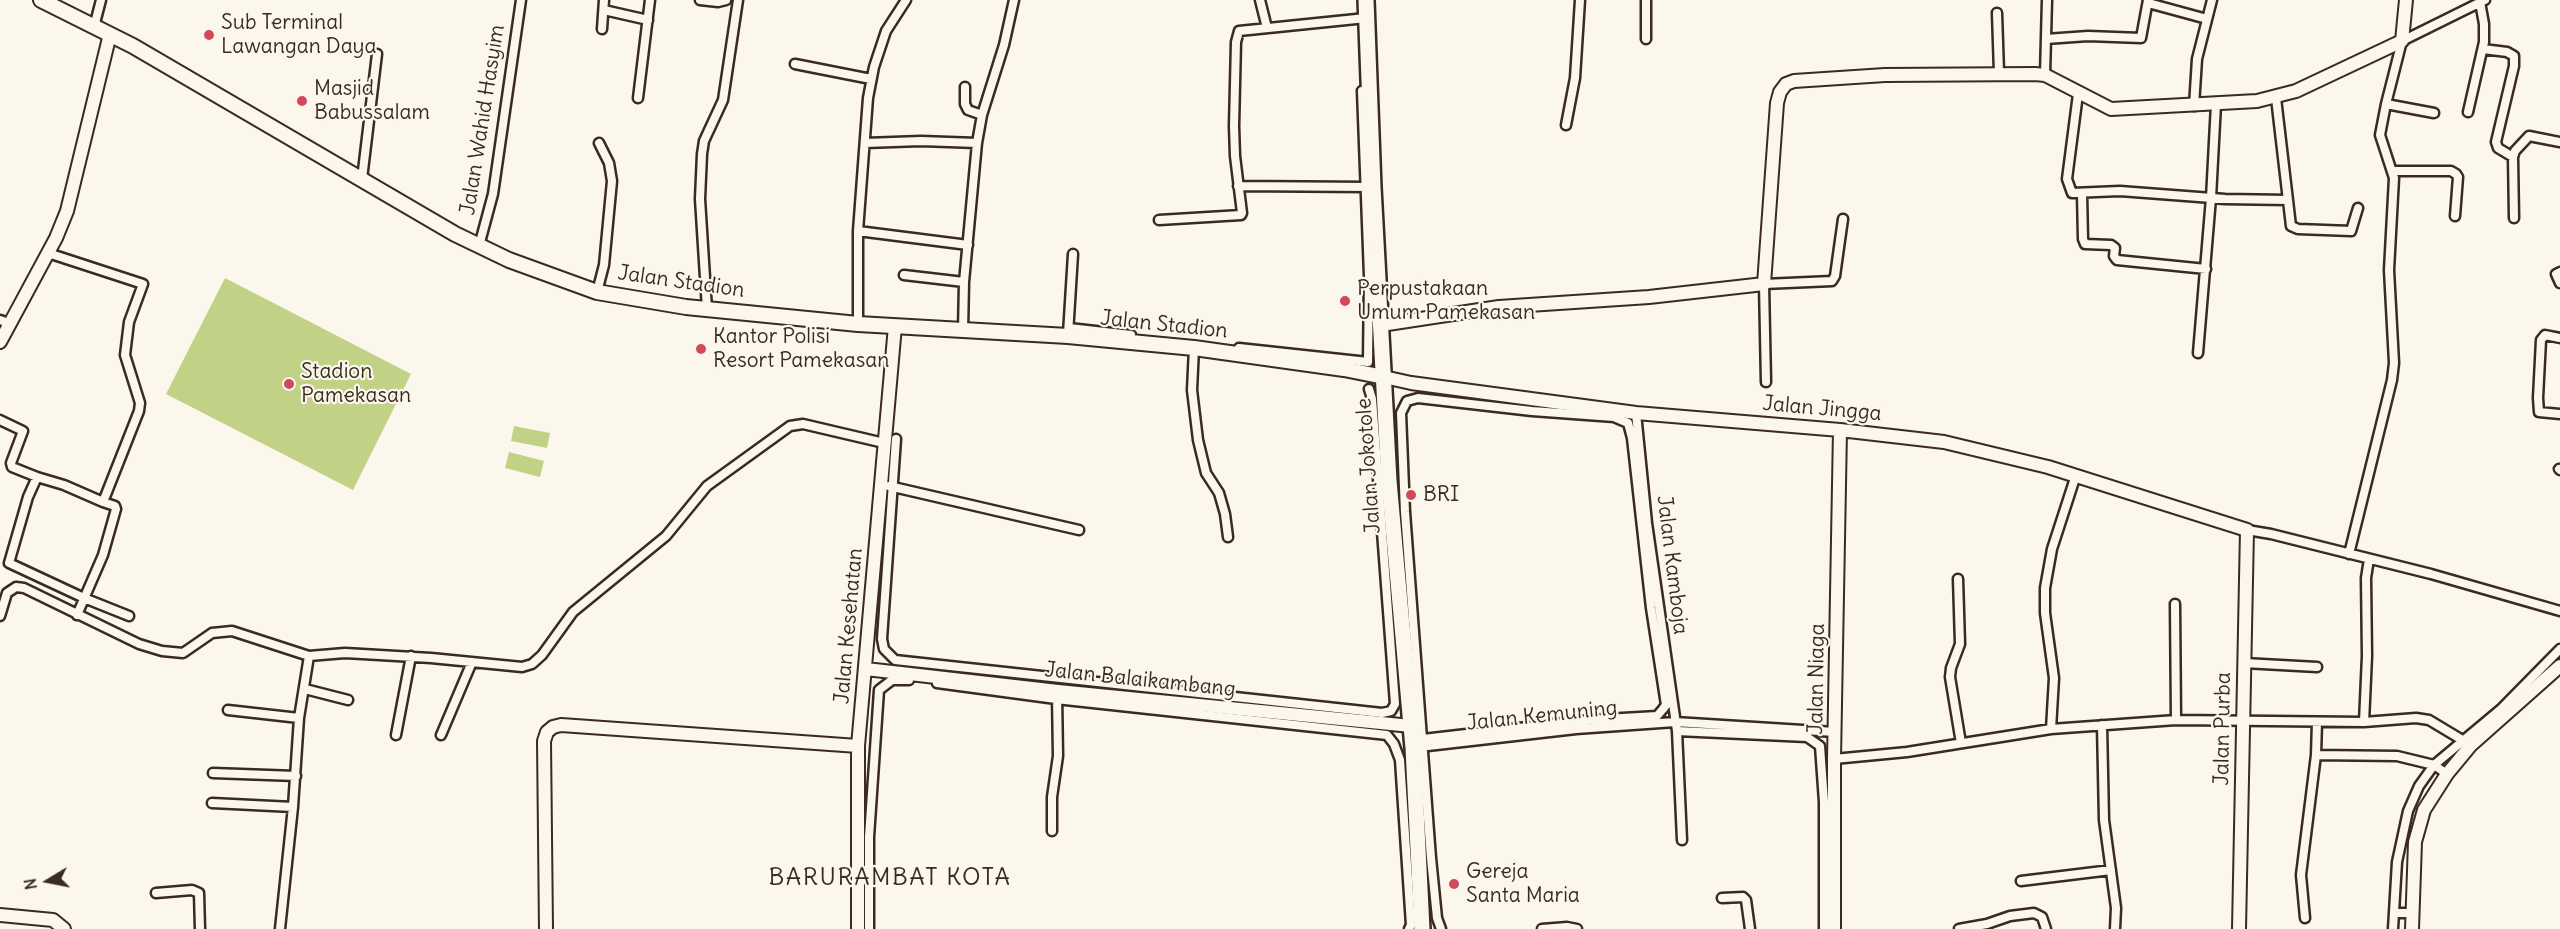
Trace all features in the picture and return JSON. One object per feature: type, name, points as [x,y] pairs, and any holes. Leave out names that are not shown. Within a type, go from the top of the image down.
[{"type":"highway","name":"Jalan Jokotole","points":[[1366,0],[1363,18],[1369,187],[1383,346],[1389,481],[1411,726],[1420,744],[1422,929]]},
{"type":"main road","name":"Jalan Stadion","points":[[41,0],[110,34],[479,246],[562,281],[597,292],[707,309],[858,324],[963,331],[1069,332],[1344,369],[1384,372]]},
{"type":"main road","points":[[1381,325],[1499,308],[1649,297],[1764,284],[1777,103],[1780,92],[1786,84],[1794,81],[1852,77],[2045,75],[2110,109],[2194,106],[2276,98],[2296,91],[2402,41],[2406,0]]},
{"type":"main road","points":[[0,342],[4,321],[48,253],[67,211],[110,34]]},
{"type":"main road","name":"Jalan Kesehatan","points":[[858,929],[858,746],[880,484],[888,435],[895,326]]},
{"type":"main road","name":"Jalan Jingga","points":[[1384,372],[1411,383],[1636,413],[1911,437],[1963,446],[2076,475],[2247,530]]},
{"type":"main road","name":"Jalan Niaga","points":[[1834,929],[1834,759],[1840,430]]},
{"type":"main road","name":"Jalan Purba","points":[[2239,929],[2247,530]]},
{"type":"main road","points":[[2412,929],[2403,913],[2413,871],[2418,826],[2441,770],[2471,745],[2532,685],[2560,666]]},
{"type":"main road","name":"Jalan Balaikambang","points":[[866,669],[1057,695],[1411,726]]},
{"type":"main road","points":[[546,929],[544,741],[547,732],[553,727],[561,725],[858,746]]},
{"type":"main road","points":[[0,915],[53,920],[64,929]]},
{"type":"street","points":[[94,27],[101,0]]},
{"type":"street","name":"Jalan Wahid Hasyim","points":[[479,246],[493,194],[520,0]]},
{"type":"street","points":[[602,29],[604,0]]},
{"type":"street","points":[[638,98],[650,0]]},
{"type":"street","points":[[700,0],[718,2],[726,0]]},
{"type":"street","points":[[707,309],[700,199],[702,154],[704,141],[723,100],[738,0]]},
{"type":"street","points":[[858,324],[858,231],[871,79],[886,31],[906,0]]},
{"type":"street","points":[[963,331],[964,282],[977,143],[982,115],[1004,45],[1014,0]]},
{"type":"street","points":[[1260,0],[1267,28]]},
{"type":"street","points":[[1159,220],[1241,215],[1243,210],[1238,186],[1234,126],[1236,33],[1250,28],[1363,18],[1359,0]]},
{"type":"street","points":[[1566,125],[1575,78],[1580,0]]},
{"type":"street","points":[[1646,0],[1646,39]]},
{"type":"street","points":[[2045,75],[2047,0]]},
{"type":"street","points":[[2194,106],[2197,59],[2212,0]]},
{"type":"street","points":[[2349,554],[2392,380],[2394,363],[2389,270],[2393,171],[2380,141],[2386,104],[2402,41],[2483,1],[2485,30],[2483,49],[2468,112]]},
{"type":"street","points":[[2046,39],[2081,36],[2140,38],[2148,2],[2207,19]]},
{"type":"street","points":[[604,10],[648,20]]},
{"type":"street","points":[[1997,13],[1999,74]]},
{"type":"street","points":[[2483,49],[2507,51],[2514,56],[2514,66],[2496,142],[2498,148],[2513,157]]},
{"type":"street","points":[[362,179],[377,54]]},
{"type":"street","points":[[795,64],[871,79]]},
{"type":"street","points":[[965,87],[965,104],[968,110],[982,115]]},
{"type":"street","points":[[2078,94],[2067,179],[2072,193],[2120,190],[2211,198],[2288,200]]},
{"type":"street","points":[[2276,98],[2291,226],[2298,229],[2351,231],[2358,208]]},
{"type":"street","points":[[2198,353],[2206,269],[2216,104]]},
{"type":"street","points":[[2386,104],[2434,113]]},
{"type":"street","points":[[2514,218],[2513,157],[2525,138],[2529,136],[2560,142]]},
{"type":"street","points":[[865,143],[921,141],[977,143]]},
{"type":"street","points":[[597,292],[606,255],[612,181],[609,164],[599,143]]},
{"type":"street","points":[[2393,171],[2451,171],[2456,174],[2458,177],[2455,216]]},
{"type":"street","points":[[1073,254],[1069,332],[1368,362],[1369,187],[1238,186]]},
{"type":"street","points":[[2082,194],[2085,244],[2111,245],[2115,248],[2114,256],[2117,260],[2206,269]]},
{"type":"street","points":[[1766,382],[1764,284],[1832,281],[1835,276],[1843,219]]},
{"type":"street","points":[[858,231],[968,245]]},
{"type":"street","points":[[48,253],[143,284],[129,322],[125,355],[140,403],[139,411],[102,502]]},
{"type":"street","points":[[2560,272],[2556,274],[2560,283]]},
{"type":"street","points":[[904,275],[964,282]]},
{"type":"street","points":[[2560,338],[2545,335],[2541,340],[2538,398],[2539,412],[2560,414]]},
{"type":"street","points":[[1194,348],[1192,390],[1198,440],[1206,473],[1219,493],[1228,537]]},
{"type":"street","points":[[36,477],[9,563],[139,644],[162,651],[183,653],[212,633],[232,631],[309,656],[345,653],[411,656],[514,668],[532,664],[542,655],[573,612],[666,536],[707,486],[790,426],[803,424],[888,435],[893,487],[882,639],[884,649],[895,660],[1382,714],[1391,711],[1395,704],[1395,696],[1372,399],[1369,389]]},
{"type":"street","points":[[1420,744],[1588,720],[1657,716],[1663,710],[1666,705],[1651,608],[1632,438],[1628,423],[1614,417],[1532,411],[1418,398],[1407,401],[1401,414],[1420,744],[1437,918],[1441,929]]},
{"type":"street","name":"Jalan Kamboja","points":[[1636,413],[1647,524],[1676,727],[1682,840]]},
{"type":"street","points":[[0,420],[22,431],[11,463],[12,467],[115,506],[103,555],[81,606]]},
{"type":"street","points":[[2051,729],[2054,678],[2044,588],[2052,549],[2076,475]]},
{"type":"street","points":[[880,484],[1079,530]]},
{"type":"street","points":[[2247,530],[2432,574],[2560,611]]},
{"type":"street","points":[[2364,722],[2368,559]]},
{"type":"street","points":[[1958,579],[1960,644],[1950,677],[1961,742]]},
{"type":"street","points":[[0,616],[7,593],[16,587],[81,606],[129,616]]},
{"type":"street","points":[[2175,604],[2176,720]]},
{"type":"street","points":[[2393,929],[2403,913],[2397,862],[2408,811],[2419,786],[2441,770],[2464,741],[2532,685],[2560,649]]},
{"type":"street","points":[[280,929],[296,777],[299,718],[309,656]]},
{"type":"street","points":[[396,735],[411,656]]},
{"type":"street","points":[[441,735],[472,662]]},
{"type":"street","points":[[2244,663],[2317,667]]},
{"type":"street","points":[[869,929],[869,837],[879,690],[892,680],[901,679],[1057,695],[1387,735],[1394,744],[1400,760],[1411,925],[1408,929]]},
{"type":"street","points":[[305,689],[348,700]]},
{"type":"street","points":[[1052,831],[1052,797],[1058,756],[1057,695]]},
{"type":"street","points":[[228,710],[299,718]]},
{"type":"street","points":[[1834,759],[1907,752],[2051,729],[2176,720],[2364,722],[2422,719],[2429,720],[2464,741]]},
{"type":"street","points":[[2305,918],[2301,875],[2316,755],[2317,722]]},
{"type":"street","points":[[2102,725],[2104,820],[2116,908],[2115,929]]},
{"type":"street","points":[[1676,727],[1835,732]]},
{"type":"street","points":[[1676,727],[1807,737],[1820,746],[1824,802],[1824,929]]},
{"type":"street","name":"Jalan Kemuning","points":[[1420,744],[1576,729],[1676,727]]},
{"type":"street","points":[[2316,755],[2397,756],[2441,770]]},
{"type":"street","points":[[213,773],[296,777]]},
{"type":"street","points":[[212,803],[293,807]]},
{"type":"street","points":[[2021,881],[2111,870]]},
{"type":"street","points":[[156,893],[192,890],[199,893],[200,929]]},
{"type":"street","points":[[1722,898],[1743,897],[1746,900],[1750,929]]},
{"type":"street","points":[[1959,929],[1987,924],[2010,916],[2034,913],[2042,917],[2046,929]]},
{"type":"street","points":[[1542,929],[1567,927],[1577,929]]},
{"type":"green space","name":"Stadion Pamekasan","points":[[225,278],[411,374],[353,490],[166,394]]},
{"type":"green space","points":[[514,426],[550,433],[547,448],[511,441]]},
{"type":"green space","points":[[509,452],[544,461],[540,477],[505,468]]},
{"type":"place","name":"Sub Terminal Lawangan Daya","points":[[209,35]]},
{"type":"place","name":"Masjid Babussalam","points":[[302,101]]},
{"type":"place","name":"Perpustakaan Umum Pamekasan","points":[[1345,301]]},
{"type":"place","name":"Kantor Polisi Resort Pamekasan","points":[[701,349]]},
{"type":"place","name":"Stadion Pamekasan","points":[[289,384]]},
{"type":"place","name":"BRI","points":[[1411,495]]},
{"type":"place","name":"Gereja Santa Maria","points":[[1454,884]]},
{"type":"district","name":"BARURAMBAT KOTA","points":[[890,878]]}]
